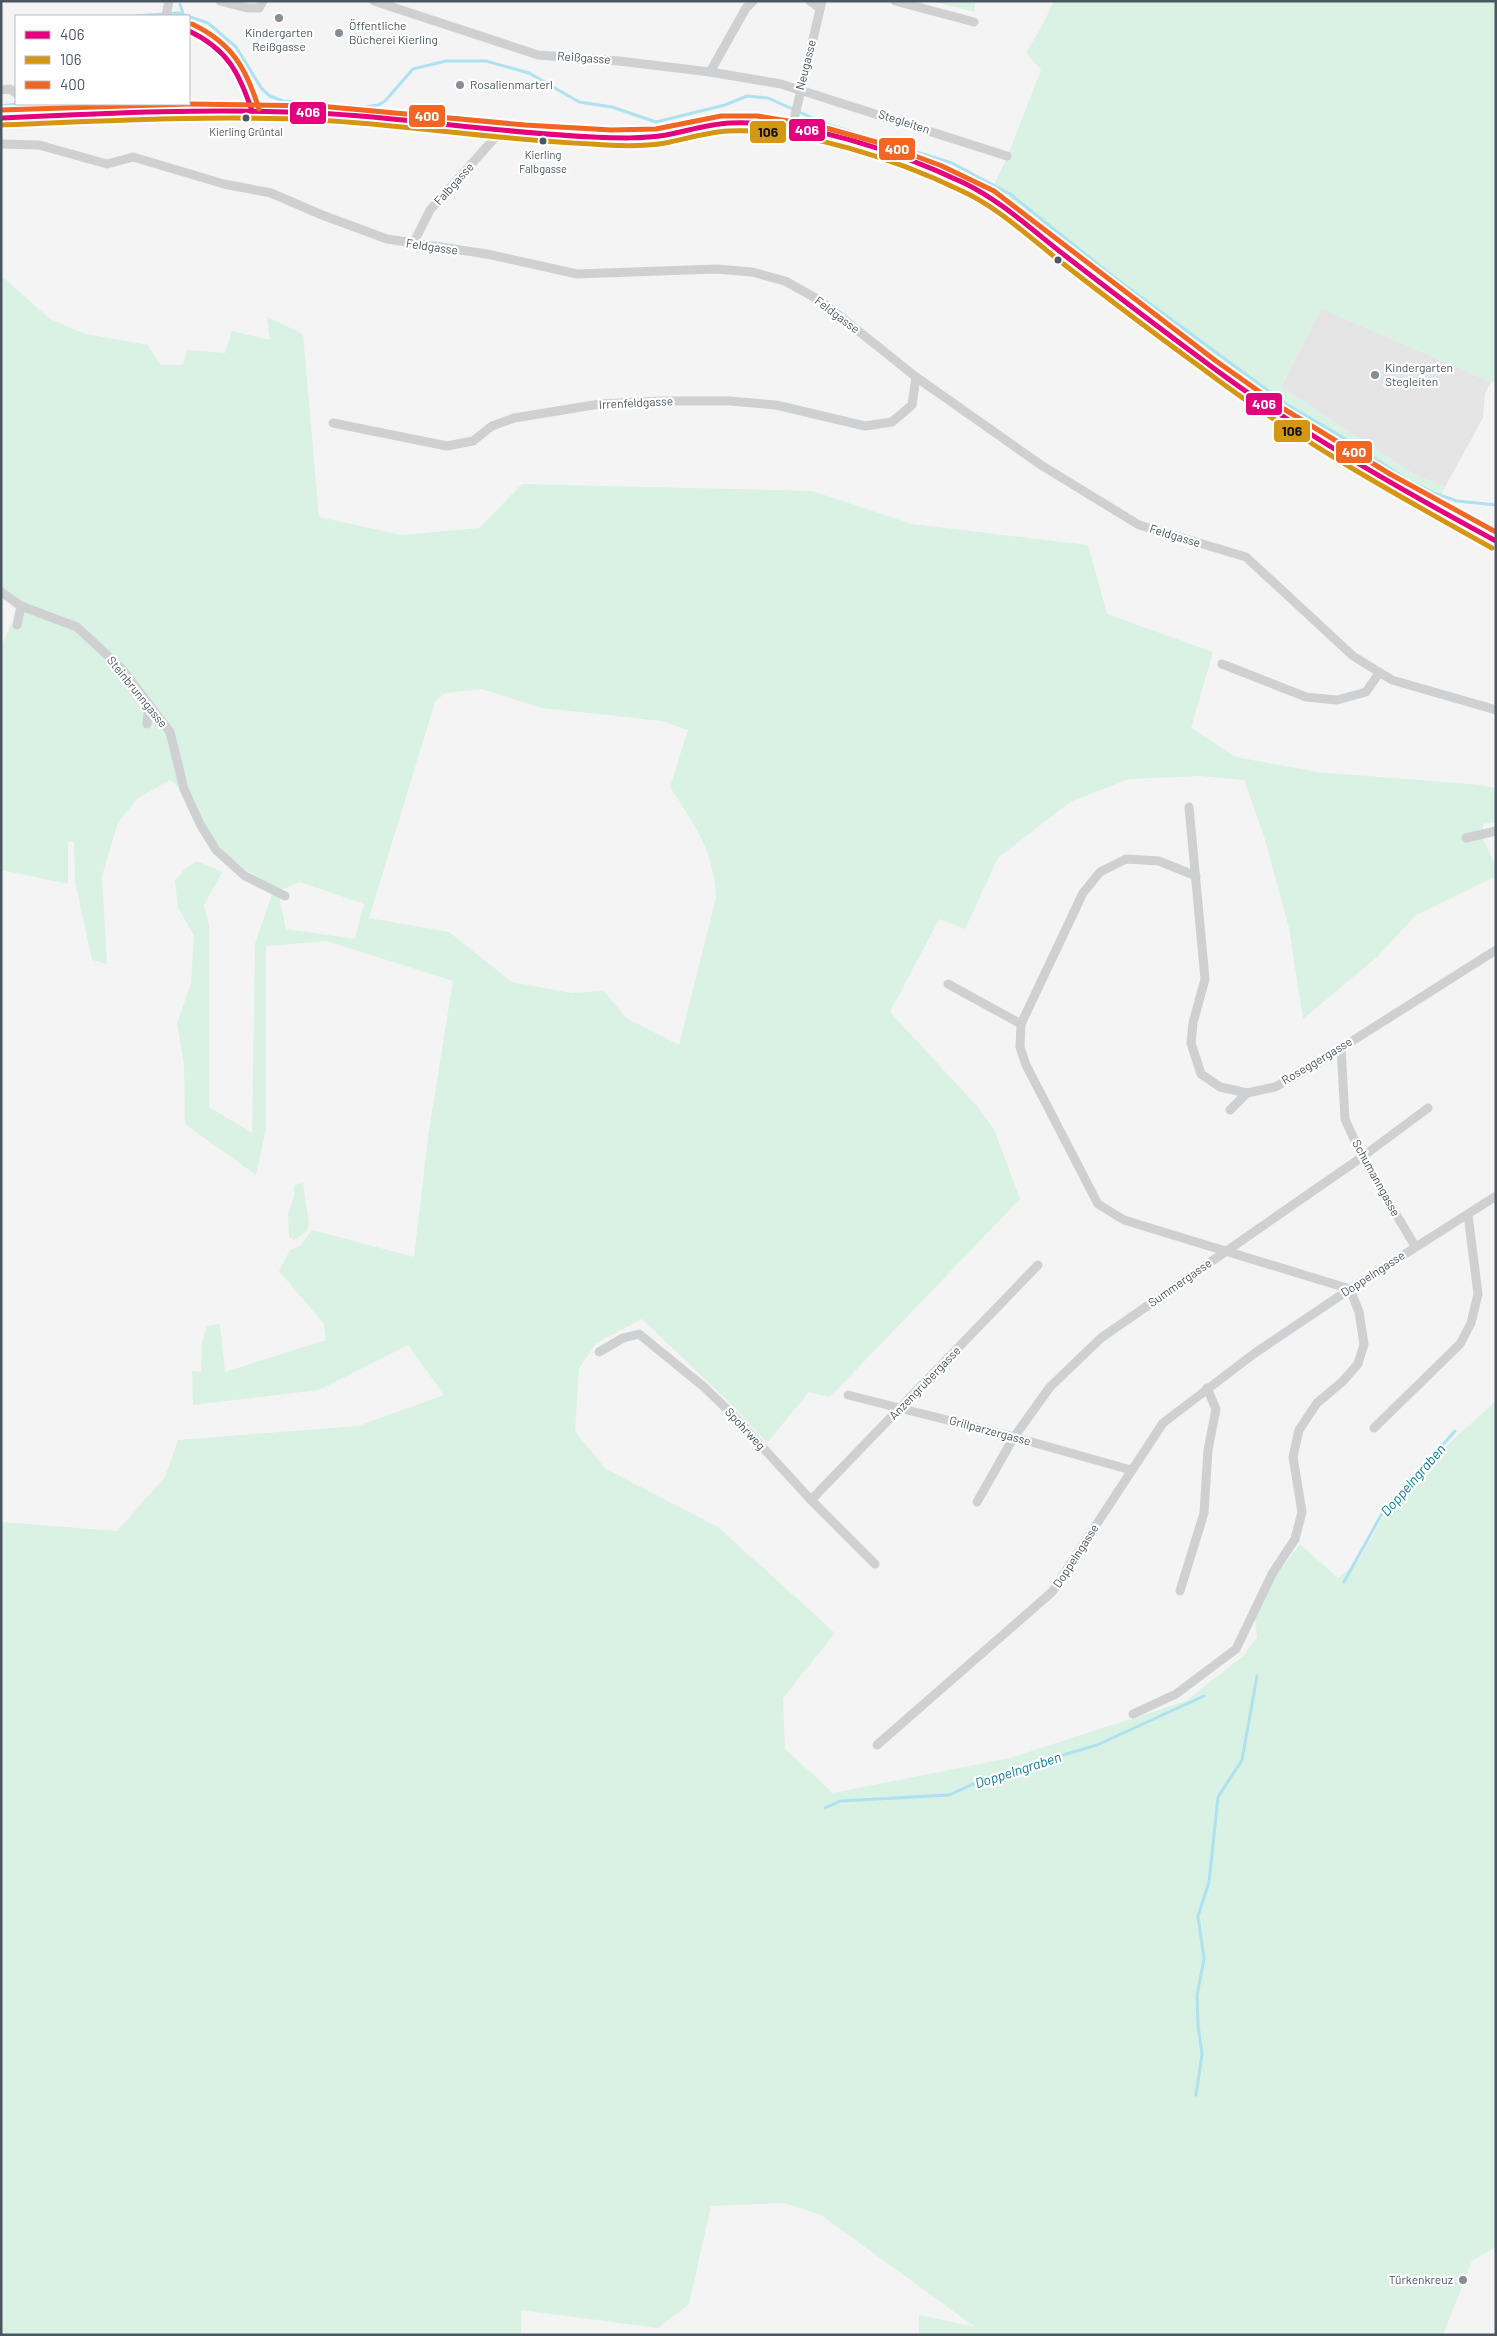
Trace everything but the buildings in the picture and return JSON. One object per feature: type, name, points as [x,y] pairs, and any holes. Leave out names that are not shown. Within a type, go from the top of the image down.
[{"type":"main road","points":[[1,118],[32,108],[52,110],[252,111],[318,113],[542,134],[644,137],[732,123],[763,124],[792,128],[832,138],[910,161],[984,194],[1277,413],[1396,488],[1496,540]]},
{"type":"street","points":[[220,1],[247,8],[259,8],[263,1]]},
{"type":"street","name":"Reißgasse","points":[[374,1],[538,55],[589,58],[710,72],[770,82],[799,95]]},
{"type":"street","points":[[710,72],[736,25],[753,1]]},
{"type":"street","points":[[810,1],[821,4]]},
{"type":"street","points":[[895,1],[974,22]]},
{"type":"street","name":"Neugasse","points":[[792,128],[821,4]]},
{"type":"street","points":[[190,31],[215,43],[226,55],[243,85],[252,111]]},
{"type":"street","points":[[1,90],[10,89],[15,92]]},
{"type":"street","name":"Stegleiten","points":[[799,95],[1007,156]]},
{"type":"street","name":"Falbgasse","points":[[414,244],[430,210],[502,130]]},
{"type":"street","name":"Feldgasse","points":[[1,144],[39,145],[107,164],[133,157],[224,184],[271,192],[322,215],[387,239],[487,254],[577,274],[716,269],[752,272],[785,281],[821,301],[916,377],[1041,465],[1139,525],[1246,557],[1353,656],[1379,673],[1392,680],[1496,710]]},
{"type":"street","name":"Irrenfeldgasse","points":[[334,423],[447,446],[473,441],[492,426],[514,418],[600,404],[661,401],[730,401],[776,405],[865,426],[892,422],[912,405],[916,377]]},
{"type":"street","name":"Steinbrunngasse","points":[[1,592],[21,606],[77,627],[122,669],[170,732],[184,789],[200,824],[216,850],[244,876],[285,896]]},
{"type":"street","points":[[17,625],[21,606]]},
{"type":"street","points":[[1222,664],[1306,697],[1337,700],[1366,692],[1379,673]]},
{"type":"street","points":[[147,724],[149,704]]},
{"type":"street","name":"Roseggergasse","points":[[1189,808],[1205,979],[1193,1024],[1191,1043],[1201,1074],[1220,1087],[1247,1093],[1275,1087],[1308,1069],[1496,950]]},
{"type":"street","points":[[1466,838],[1496,831]]},
{"type":"street","points":[[1132,1714],[1176,1694],[1236,1649],[1272,1574],[1295,1539],[1302,1512],[1294,1457],[1299,1430],[1317,1403],[1358,1364],[1364,1344],[1359,1312],[1350,1289],[1124,1220],[1098,1204],[1026,1066],[1020,1047],[1021,1024],[1083,893],[1100,872],[1126,860],[1159,861],[1196,876]]},
{"type":"street","points":[[948,984],[1021,1024]]},
{"type":"street","name":"Schumanngasse","points":[[1341,1047],[1345,1119],[1362,1157],[1416,1246]]},
{"type":"street","points":[[1230,1110],[1247,1093]]},
{"type":"street","name":"Summergasse","points":[[977,1502],[1014,1437],[1050,1387],[1101,1338],[1362,1157],[1428,1108]]},
{"type":"street","name":"Doppelngasse","points":[[877,1745],[1052,1592],[1163,1423],[1206,1388],[1350,1289],[1496,1196]]},
{"type":"street","points":[[1374,1428],[1460,1344],[1471,1323],[1478,1294],[1468,1215]]},
{"type":"street","name":"Anzengrubergasse","points":[[811,1500],[1038,1265]]},
{"type":"street","name":"Spohrweg","points":[[599,1352],[623,1338],[639,1334],[704,1387],[733,1415],[811,1500],[875,1564]]},
{"type":"street","points":[[1180,1591],[1204,1513],[1208,1450],[1216,1409],[1206,1388]]},
{"type":"street","name":"Grillparzergasse","points":[[848,1395],[901,1407],[1132,1470]]},
{"type":"shaded area","points":[[1321,308],[1491,382],[1485,393],[1483,418],[1445,487],[1415,475],[1281,387]]},
{"type":"green space","points":[[931,1],[975,1],[975,12]]},
{"type":"green space","points":[[1054,1],[1496,1],[1496,381],[1491,382],[1321,308],[1281,387],[1415,475],[1445,487],[1440,498],[1411,487],[1252,385],[992,188],[1006,160],[1041,70],[1026,52],[1041,28]]},
{"type":"green space","points":[[1,278],[5,279],[50,319],[86,334],[148,345],[160,365],[183,365],[187,350],[225,353],[232,331],[270,340],[267,317],[303,334],[319,517],[402,535],[479,528],[522,484],[812,491],[912,524],[1088,545],[1107,614],[1213,652],[1191,728],[1236,757],[1317,772],[1480,785],[1496,788],[1496,822],[1483,824],[1483,839],[1496,866],[1496,876],[1415,916],[1378,956],[1303,1019],[1289,928],[1264,836],[1244,780],[1200,776],[1129,779],[1070,802],[998,858],[965,929],[939,919],[890,1012],[976,1105],[994,1129],[1020,1199],[830,1397],[809,1392],[767,1443],[728,1401],[642,1319],[596,1343],[579,1369],[575,1432],[606,1469],[718,1527],[835,1633],[783,1698],[785,1749],[833,1793],[1010,1758],[1186,1701],[1243,1656],[1257,1637],[1255,1616],[1274,1578],[1300,1544],[1338,1578],[1357,1563],[1388,1509],[1446,1446],[1496,1401],[1496,2247],[1472,2261],[1443,2335],[919,2335],[919,2315],[975,2327],[821,2215],[784,2203],[711,2206],[689,2304],[658,2328],[521,2310],[521,2335],[1,2335],[1,1522],[117,1531],[165,1477],[178,1440],[358,1426],[444,1395],[408,1345],[319,1390],[193,1405],[192,1371],[201,1372],[202,1342],[207,1326],[220,1324],[225,1372],[326,1340],[324,1324],[279,1271],[290,1250],[301,1245],[312,1230],[414,1257],[429,1130],[453,981],[327,941],[266,946],[266,1129],[256,1175],[185,1124],[184,1065],[177,1024],[191,983],[194,935],[178,908],[175,880],[185,869],[197,861],[222,872],[204,905],[209,925],[209,1107],[252,1133],[255,944],[272,894],[279,897],[286,929],[355,939],[364,904],[300,882],[281,890],[262,880],[236,862],[213,839],[183,793],[170,780],[138,798],[118,822],[102,876],[107,964],[92,960],[75,881],[74,842],[68,842],[68,884],[1,870],[1,646],[19,609],[1,595]],"holes":[[[482,689],[542,708],[662,721],[688,730],[670,787],[702,839],[711,866],[716,898],[679,1045],[628,1019],[603,991],[571,993],[512,982],[449,932],[369,918],[435,702],[445,693]]]},
{"type":"green space","points":[[303,1183],[309,1224],[307,1231],[294,1240],[289,1237],[288,1215],[294,1196],[294,1185]]},
{"type":"waterway","points":[[180,4],[183,14]]},
{"type":"waterway","points":[[149,15],[178,13],[184,15]]},
{"type":"waterway","points":[[190,17],[208,23],[236,47],[262,89],[270,96],[283,101],[364,107],[378,105],[385,101],[413,69],[446,61],[486,61],[529,73],[579,102],[612,107],[656,122],[725,105],[747,96],[768,98],[826,124],[952,163],[1010,194],[1115,278],[1286,404],[1339,435],[1406,479],[1434,493],[1457,501],[1496,505]]},
{"type":"waterway","points":[[1,106],[15,104]]},
{"type":"waterway","name":"Doppelngraben","points":[[1344,1582],[1384,1510],[1455,1431]]},
{"type":"waterway","points":[[1196,2095],[1202,2054],[1198,2025],[1197,1995],[1204,1959],[1198,1916],[1209,1882],[1218,1797],[1242,1760],[1257,1676]]},
{"type":"waterway","name":"Doppelngraben","points":[[825,1808],[840,1801],[949,1795],[991,1776],[1097,1745],[1204,1696]]},
{"type":"transit line","name":"400","points":[[192,24],[218,40],[236,58],[249,81],[259,109]]},
{"type":"transit line","name":"406","points":[[190,32],[213,46],[230,63],[242,85],[252,111]]},
{"type":"transit line","name":"400","points":[[190,104],[319,106],[525,125],[611,130],[656,129],[721,116],[757,116],[819,126],[883,144],[942,166],[994,191],[1216,361],[1284,409],[1390,474],[1496,532]]},
{"type":"transit line","name":"400","points":[[1,110],[157,105]]},
{"type":"transit line","name":"406","points":[[1,118],[159,112],[239,111],[318,113],[559,135],[620,138],[657,136],[730,123],[759,123],[820,132],[850,140],[938,171],[991,198],[1137,311],[1280,415],[1351,459],[1496,541]]},
{"type":"transit line","name":"106","points":[[1,125],[159,119],[317,120],[558,142],[628,146],[665,143],[704,134],[728,131],[756,131],[786,134],[848,148],[879,157],[937,179],[989,206],[1237,394],[1345,464],[1492,548]]},
{"type":"place","name":"Kindergarten Reißgasse","points":[[279,18]]},
{"type":"place","name":"Öffentliche Bücherei Kierling","points":[[339,33]]},
{"type":"place","name":"Rosalienmarterl","points":[[460,85]]},
{"type":"place","name":"Kierling Grüntal","points":[[246,118]]},
{"type":"place","name":"Kierling Falbgasse","points":[[543,141]]},
{"type":"place","name":"Kindergarten Stegleiten","points":[[1375,375]]},
{"type":"place","name":"Türkenkreuz","points":[[1463,2280]]}]
